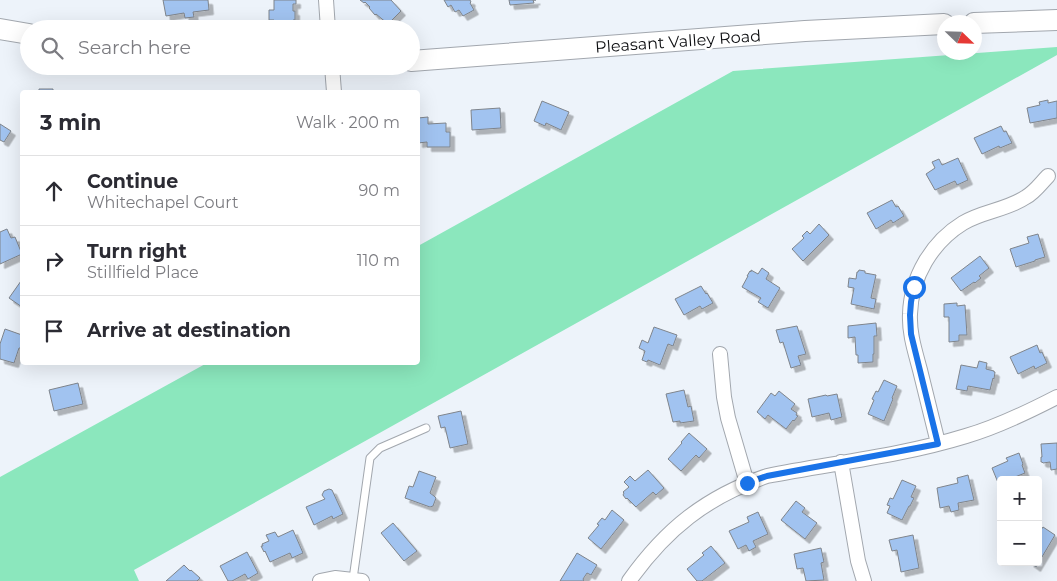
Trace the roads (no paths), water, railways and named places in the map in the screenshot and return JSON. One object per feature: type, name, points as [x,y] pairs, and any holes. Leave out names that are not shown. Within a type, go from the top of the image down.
[{"type":"main road","points":[[982,23],[1057,20]]},
{"type":"main road","name":"Pleasant Valley Road","points":[[420,60],[805,31],[937,24]]},
{"type":"main road","points":[[0,29],[20,32]]},
{"type":"street","points":[[326,0],[327,20]]},
{"type":"street","points":[[333,75],[334,90]]},
{"type":"street","points":[[938,444],[911,334],[911,302],[918,275],[932,251],[952,231],[975,216],[1018,202],[1028,196],[1048,176]]},
{"type":"street","points":[[720,354],[728,418],[747,483]]},
{"type":"street","points":[[630,581],[644,561],[667,535],[692,514],[704,505],[747,483],[767,476],[938,444],[967,436],[1011,419],[1057,397]]},
{"type":"street","points":[[841,462],[858,561],[864,581]]},
{"type":"street","points":[[320,581],[335,578],[358,580]]},
{"type":"lane","points":[[358,580],[370,458],[380,448],[426,428]]}]
